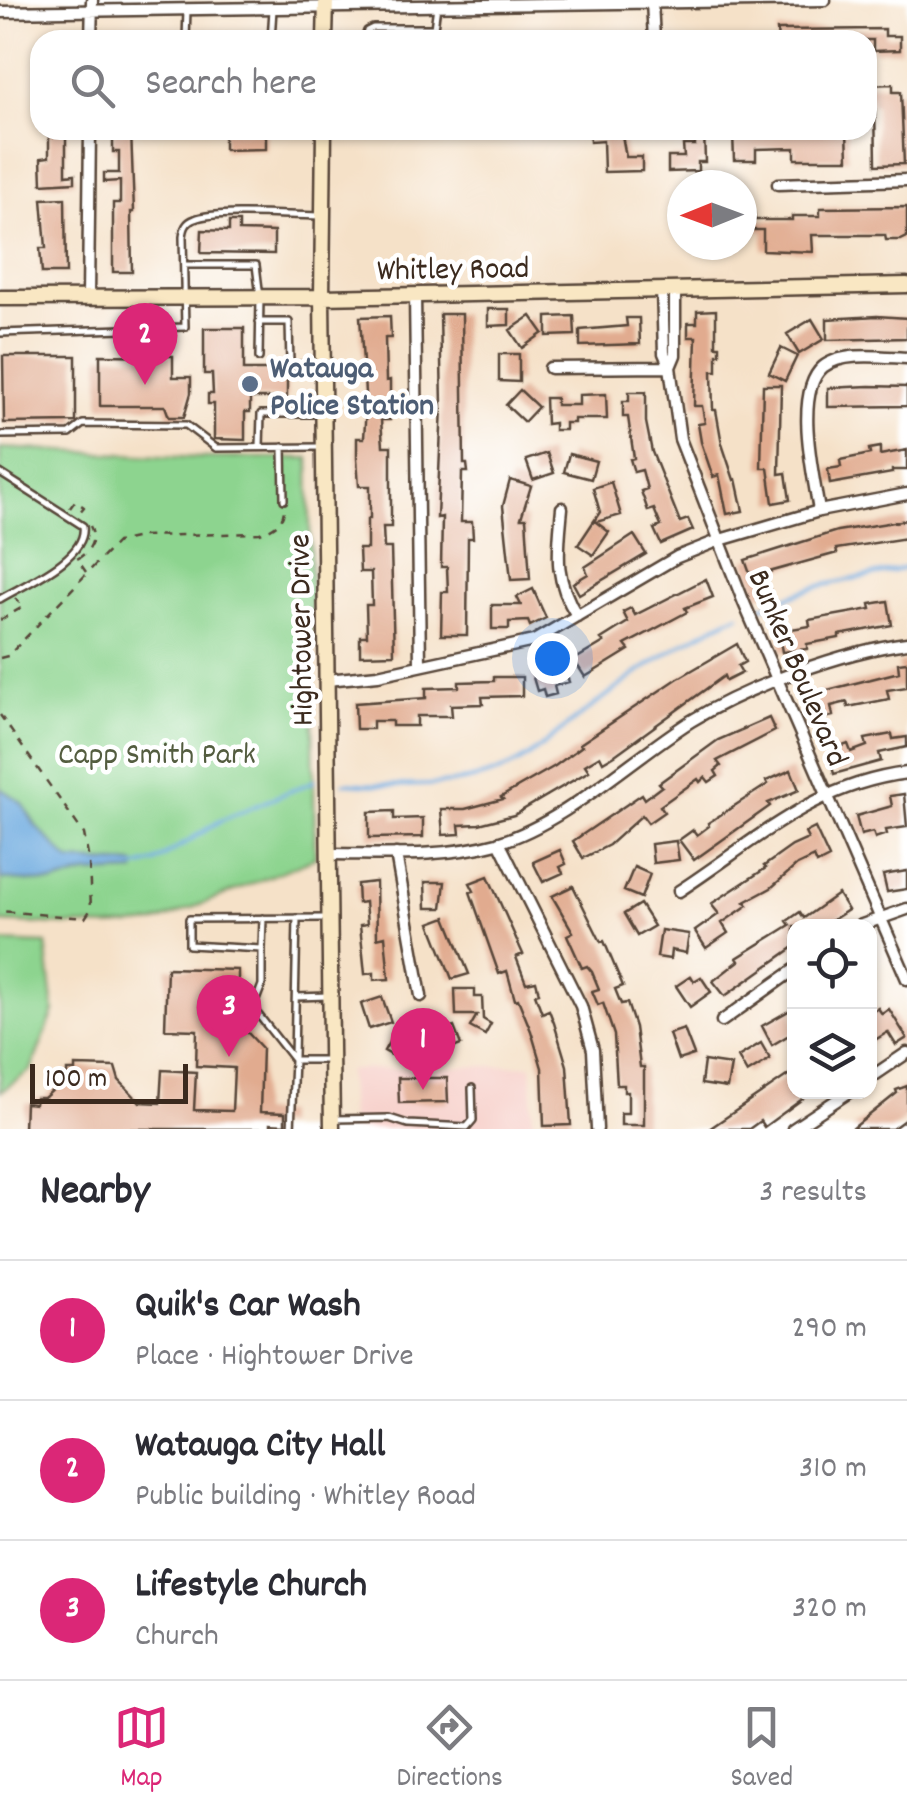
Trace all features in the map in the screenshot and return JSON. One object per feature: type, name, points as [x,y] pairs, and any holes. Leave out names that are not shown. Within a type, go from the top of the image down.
[{"type":"main road","points":[[325,30],[326,4]]},
{"type":"main road","name":"Hightower Drive","points":[[324,140],[322,297],[332,1124]]},
{"type":"main road","name":"Whitley Road","points":[[0,298],[322,297],[907,285]]},
{"type":"street","points":[[0,12],[92,6],[187,10],[218,5],[274,9],[326,4],[825,0]]},
{"type":"street","points":[[652,2],[653,30]]},
{"type":"street","points":[[88,297],[90,140]]},
{"type":"street","points":[[778,184],[907,180]]},
{"type":"street","name":"Bunker Boulevard","points":[[668,289],[675,354],[670,367],[680,439],[777,680],[907,979]]},
{"type":"street","points":[[415,295],[420,665]]},
{"type":"street","points":[[819,511],[807,412],[817,376],[824,366],[848,359],[907,358]]},
{"type":"street","points":[[550,368],[670,367]]},
{"type":"street","points":[[327,680],[378,675],[534,642],[677,557],[819,511],[907,494]]},
{"type":"street","points":[[562,508],[557,558],[562,592],[577,616]]},
{"type":"street","points":[[329,854],[430,854],[499,842],[532,828],[606,782],[690,722],[777,680],[832,661],[907,643]]},
{"type":"street","points":[[679,890],[826,794],[864,780],[907,773]]},
{"type":"street","points":[[499,842],[581,1006],[593,1050],[597,1129]]},
{"type":"street","points":[[396,854],[422,996]]},
{"type":"street","points":[[875,919],[907,909]]},
{"type":"street","points":[[722,1021],[787,975]]},
{"type":"street","points":[[877,1073],[907,1054]]},
{"type":"street","points":[[792,1129],[838,1099]]},
{"type":"lane","points":[[368,30],[434,28],[437,6]]},
{"type":"lane","points":[[272,30],[274,9]]},
{"type":"lane","points":[[186,30],[187,10]]},
{"type":"lane","points":[[0,333],[185,327],[184,228],[196,218],[323,216]]},
{"type":"lane","points":[[185,265],[253,264],[258,271],[260,297],[259,358]]},
{"type":"lane","points":[[259,322],[289,322],[290,364],[323,364]]},
{"type":"lane","points":[[260,447],[260,414],[324,414]]},
{"type":"lane","points":[[0,435],[70,434],[83,424],[186,425],[216,448],[324,447]]},
{"type":"lane","points":[[283,447],[284,500]]},
{"type":"lane","points":[[0,473],[83,526],[85,537],[76,553],[0,599]]},
{"type":"lane","points":[[263,918],[262,984],[253,1008],[294,1060]]},
{"type":"lane","points":[[291,1129],[298,918]]},
{"type":"lane","points":[[262,948],[188,945],[189,919],[330,918]]},
{"type":"lane","points":[[296,997],[330,996]]},
{"type":"lane","points":[[294,1060],[331,1060]]},
{"type":"lane","points":[[332,1124],[389,1118],[408,1124],[467,1127],[473,1120],[472,1088]]},
{"type":"lane","points":[[389,1118],[390,1129]]},
{"type":"path","points":[[0,658],[8,656],[118,542],[128,537],[271,530],[281,521],[284,500]]},
{"type":"path","points":[[0,620],[22,608],[11,592]]},
{"type":"path","points":[[0,715],[84,834],[91,910],[85,918],[0,911]]},
{"type":"shaded area","points":[[531,1065],[533,1129],[350,1129],[348,1070]]},
{"type":"green space","name":"Capp Smith Park","points":[[0,448],[199,458],[309,458],[315,858],[155,923],[109,927],[0,922]]},
{"type":"green space","points":[[0,942],[46,944],[54,1011],[31,1070],[0,1092]]},
{"type":"water","points":[[0,788],[22,803],[36,826],[70,861],[135,864],[135,872],[86,874],[53,883],[0,879]]},
{"type":"building","points":[[885,29],[885,36],[900,36],[900,50],[877,51],[877,30],[777,30]]},
{"type":"building","points":[[893,84],[893,92],[901,92],[904,164],[876,165],[877,85]]},
{"type":"building","points":[[49,140],[66,140],[66,175],[75,174],[75,182],[42,184],[41,158],[49,157]]},
{"type":"building","points":[[113,140],[131,140],[132,272],[113,272],[113,203],[120,203],[120,181],[104,182],[104,173],[119,173],[119,152],[113,152]]},
{"type":"building","points":[[224,140],[266,140],[266,149],[224,150]]},
{"type":"building","points":[[590,140],[623,140],[626,157],[642,157],[642,171],[604,172],[603,141]]},
{"type":"building","points":[[704,140],[705,162],[698,162],[698,170],[668,170],[668,157],[684,157],[683,145]]},
{"type":"building","points":[[733,140],[847,140],[848,159],[795,159],[795,148],[756,149],[756,160],[734,160]]},
{"type":"building","points":[[65,198],[66,273],[42,273],[40,248],[46,248],[42,199]]},
{"type":"building","points":[[907,207],[907,237],[886,240],[885,235],[812,235],[813,252],[763,250],[763,230],[757,230],[757,220],[820,216],[820,208]]},
{"type":"building","points":[[229,222],[239,222],[239,231],[274,232],[274,254],[201,253],[202,230],[229,231]]},
{"type":"building","points":[[488,309],[509,309],[509,325],[488,326]]},
{"type":"building","points":[[716,310],[716,346],[720,346],[720,354],[717,371],[712,371],[713,410],[743,511],[727,514],[719,475],[713,477],[701,442],[698,424],[705,423],[702,406],[694,406],[696,337],[688,337],[688,323],[697,323],[697,311]]},
{"type":"building","points":[[440,314],[462,314],[464,464],[468,472],[462,472],[461,522],[472,522],[473,538],[468,538],[467,635],[441,635],[442,592],[448,592],[447,567],[441,567],[442,517],[437,518],[442,406]]},
{"type":"building","points":[[390,316],[391,338],[385,338],[390,420],[381,420],[383,446],[391,446],[391,527],[383,527],[384,548],[391,548],[394,654],[360,655],[360,636],[367,636],[366,605],[372,605],[371,572],[360,572],[359,549],[367,549],[370,519],[370,486],[359,486],[357,458],[357,438],[364,438],[366,408],[360,317]]},
{"type":"building","points":[[531,316],[543,333],[522,348],[510,330]]},
{"type":"building","points":[[574,316],[575,335],[547,336],[547,317]]},
{"type":"building","points":[[626,318],[639,318],[640,344],[580,346],[580,330],[627,326]]},
{"type":"building","points":[[907,318],[907,338],[827,340],[827,319]]},
{"type":"building","points":[[812,319],[824,339],[799,354],[787,334]]},
{"type":"building","name":"Watauga Police Station","points":[[204,328],[244,328],[244,370],[287,370],[287,398],[250,398],[250,412],[245,412],[245,440],[214,439],[214,404],[208,404],[208,394],[213,394],[212,374],[204,374]]},
{"type":"building","points":[[781,348],[797,356],[785,381],[769,373]]},
{"type":"building","points":[[499,354],[519,354],[519,382],[499,381]]},
{"type":"building","points":[[100,355],[173,356],[173,377],[191,377],[184,417],[169,417],[165,406],[100,406]]},
{"type":"building","points":[[3,356],[76,356],[76,422],[4,423]]},
{"type":"building","points":[[763,385],[781,385],[779,474],[786,473],[790,500],[773,503],[768,468],[761,468]]},
{"type":"building","points":[[907,387],[907,406],[828,407],[828,388]]},
{"type":"building","points":[[520,390],[538,407],[524,422],[506,405]]},
{"type":"building","points":[[629,392],[646,392],[652,452],[680,522],[688,519],[693,530],[661,544],[654,529],[661,526],[654,509],[648,511],[641,491],[647,489],[642,470],[634,472],[630,459],[634,458],[628,417],[623,417],[623,401],[629,401]]},
{"type":"building","points":[[606,394],[607,419],[574,419],[574,423],[565,423],[565,430],[554,430],[554,423],[546,424],[545,398],[556,398],[556,405],[579,405],[579,395]]},
{"type":"building","points":[[880,447],[880,455],[907,450],[907,470],[830,484],[828,469],[841,467],[840,460],[870,454],[869,449]]},
{"type":"building","points":[[547,453],[554,473],[533,480],[526,460]]},
{"type":"building","points":[[569,454],[596,461],[591,479],[564,472]]},
{"type":"building","points":[[510,480],[531,486],[521,518],[526,518],[530,579],[511,580],[503,506]]},
{"type":"building","points":[[611,482],[621,515],[596,522],[609,532],[593,555],[578,545],[600,512],[593,488]]},
{"type":"building","points":[[907,520],[907,538],[836,549],[837,553],[765,573],[771,592],[758,596],[745,560],[837,531]]},
{"type":"building","points":[[634,535],[646,554],[579,594],[573,583],[588,574],[585,567]]},
{"type":"building","points":[[706,579],[713,597],[685,608],[687,612],[625,645],[629,650],[585,677],[574,660],[628,622],[623,612],[631,608],[635,615]]},
{"type":"building","points":[[533,589],[546,618],[530,626],[528,621],[509,622],[509,629],[492,629],[492,605],[521,605],[517,597]]},
{"type":"building","points":[[888,601],[892,625],[807,644],[807,649],[782,652],[779,635],[785,634],[785,630],[810,626],[809,620],[871,609],[870,604]]},
{"type":"building","points":[[737,644],[745,662],[738,666],[742,673],[726,681],[724,676],[615,755],[603,762],[600,756],[585,765],[589,771],[514,815],[459,825],[460,834],[443,835],[441,809],[465,809],[503,799],[677,679]]},
{"type":"building","points":[[907,662],[907,687],[887,690],[889,699],[848,707],[847,702],[831,706],[833,716],[810,721],[804,696],[899,672],[898,663]]},
{"type":"building","points":[[563,664],[569,682],[554,686],[556,694],[545,697],[543,689],[537,691],[532,674]]},
{"type":"building","points":[[494,677],[522,677],[522,696],[482,697],[483,704],[451,705],[452,716],[417,716],[417,726],[373,721],[373,729],[356,729],[355,703],[426,698],[426,688],[459,687],[459,682],[494,681]]},
{"type":"building","points":[[769,718],[775,731],[717,761],[721,766],[715,771],[718,776],[709,782],[705,777],[700,782],[698,779],[660,806],[664,812],[648,823],[642,815],[609,845],[583,858],[573,841],[642,794],[645,799],[662,786],[659,783],[718,740]]},
{"type":"building","points":[[892,734],[893,739],[907,737],[907,747],[879,753],[881,761],[834,774],[830,759],[837,756],[834,749],[848,744],[851,752],[867,746],[865,739]]},
{"type":"building","points":[[791,770],[799,790],[768,803],[770,806],[694,860],[679,840],[693,830],[697,835],[708,823],[768,784],[766,781]]},
{"type":"building","points":[[904,794],[907,827],[886,830],[887,834],[875,838],[873,832],[861,835],[856,816],[892,806],[890,796]]},
{"type":"building","points":[[394,811],[394,819],[423,818],[423,837],[369,838],[369,812]]},
{"type":"building","points":[[815,828],[829,858],[817,864],[814,857],[797,865],[771,888],[745,902],[748,905],[722,923],[728,933],[706,948],[695,931],[719,914],[711,904],[792,846],[808,839],[805,833]]},
{"type":"building","points":[[676,841],[679,860],[653,863],[651,844]]},
{"type":"building","points":[[560,850],[566,864],[560,867],[563,873],[543,882],[533,862]]},
{"type":"building","points":[[634,867],[650,874],[641,898],[624,891]]},
{"type":"building","points":[[907,871],[907,889],[887,892],[883,875]]},
{"type":"building","points":[[488,876],[523,954],[516,957],[526,983],[536,981],[539,993],[535,994],[542,1013],[549,1010],[554,1023],[567,1066],[571,1125],[544,1126],[542,1068],[531,1031],[518,999],[515,1000],[507,971],[499,974],[470,892],[474,891],[470,883]]},
{"type":"building","points":[[376,882],[377,938],[385,936],[389,979],[374,980],[374,973],[365,974],[360,925],[367,924],[365,902],[358,903],[357,884]]},
{"type":"building","points":[[425,882],[445,882],[442,908],[426,908]]},
{"type":"building","points":[[573,886],[601,942],[604,941],[623,986],[615,989],[621,1004],[627,1003],[635,1027],[640,1067],[644,1067],[644,1125],[621,1125],[621,1113],[628,1113],[628,1092],[624,1092],[624,1085],[617,1085],[614,1035],[603,1003],[598,1005],[592,991],[599,989],[592,972],[587,966],[582,968],[567,935],[573,932],[552,896]]},
{"type":"building","points":[[838,894],[848,910],[834,919],[790,919],[800,912],[804,918]]},
{"type":"building","points":[[640,904],[654,926],[637,936],[624,914]]},
{"type":"building","points":[[446,917],[469,974],[452,979],[430,923]]},
{"type":"building","points":[[787,927],[787,952],[725,996],[713,981],[739,961],[737,958]]},
{"type":"building","points":[[661,930],[689,934],[686,953],[671,950],[670,959],[657,957]]},
{"type":"building","points":[[167,968],[238,970],[238,1032],[247,1032],[262,1048],[260,1112],[285,1113],[285,1125],[270,1124],[270,1129],[24,1129],[25,1103],[35,1104],[36,1098],[44,1098],[67,1077],[67,1071],[75,1071],[75,1066],[115,1067],[119,1080],[140,1102],[160,1103],[162,1070],[196,1072],[194,1110],[232,1111],[234,1068],[196,1066],[197,1030],[165,1029]]},
{"type":"building","points":[[691,976],[694,981],[701,977],[711,992],[690,1007],[676,986]]},
{"type":"building","points":[[455,989],[475,989],[475,997],[482,997],[483,1019],[491,1024],[485,1035],[470,1027],[477,1015],[456,1015]]},
{"type":"building","points":[[382,997],[391,1022],[369,1029],[361,1004]]},
{"type":"building","points":[[877,1009],[882,1014],[889,1009],[907,1038],[896,1045],[888,1032],[877,1039]]},
{"type":"building","points":[[787,1012],[787,1036],[772,1045],[762,1026]]},
{"type":"building","points":[[398,1026],[411,1034],[407,1040],[416,1045],[406,1063],[384,1051]]},
{"type":"building","points":[[454,1027],[461,1045],[437,1054],[430,1034]]},
{"type":"building","points":[[684,1029],[694,1055],[678,1060],[669,1034]]},
{"type":"building","points":[[761,1043],[770,1059],[747,1073],[738,1057]]},
{"type":"building","points":[[704,1061],[731,1065],[727,1088],[701,1084]]},
{"type":"building","points":[[787,1076],[787,1099],[802,1099],[764,1127],[760,1121],[749,1129],[709,1129]]},
{"type":"building","points":[[398,1078],[447,1078],[448,1102],[399,1103]]},
{"type":"building","points":[[907,1086],[907,1118],[892,1129],[852,1129],[896,1090]]},
{"type":"waterway","points":[[753,610],[815,587],[907,568]]},
{"type":"waterway","points":[[344,783],[440,784],[487,776],[509,767],[656,660],[739,615]]},
{"type":"waterway","points":[[133,868],[155,862],[220,821],[314,781]]},
{"type":"place","name":"Watauga Police Station","points":[[250,384]]},
{"type":"place","name":"Watauga City Hall","points":[[145,385]]},
{"type":"place","name":"Lifestyle Church","points":[[229,1057]]},
{"type":"place","name":"Quik's Car Wash","points":[[423,1090]]}]
